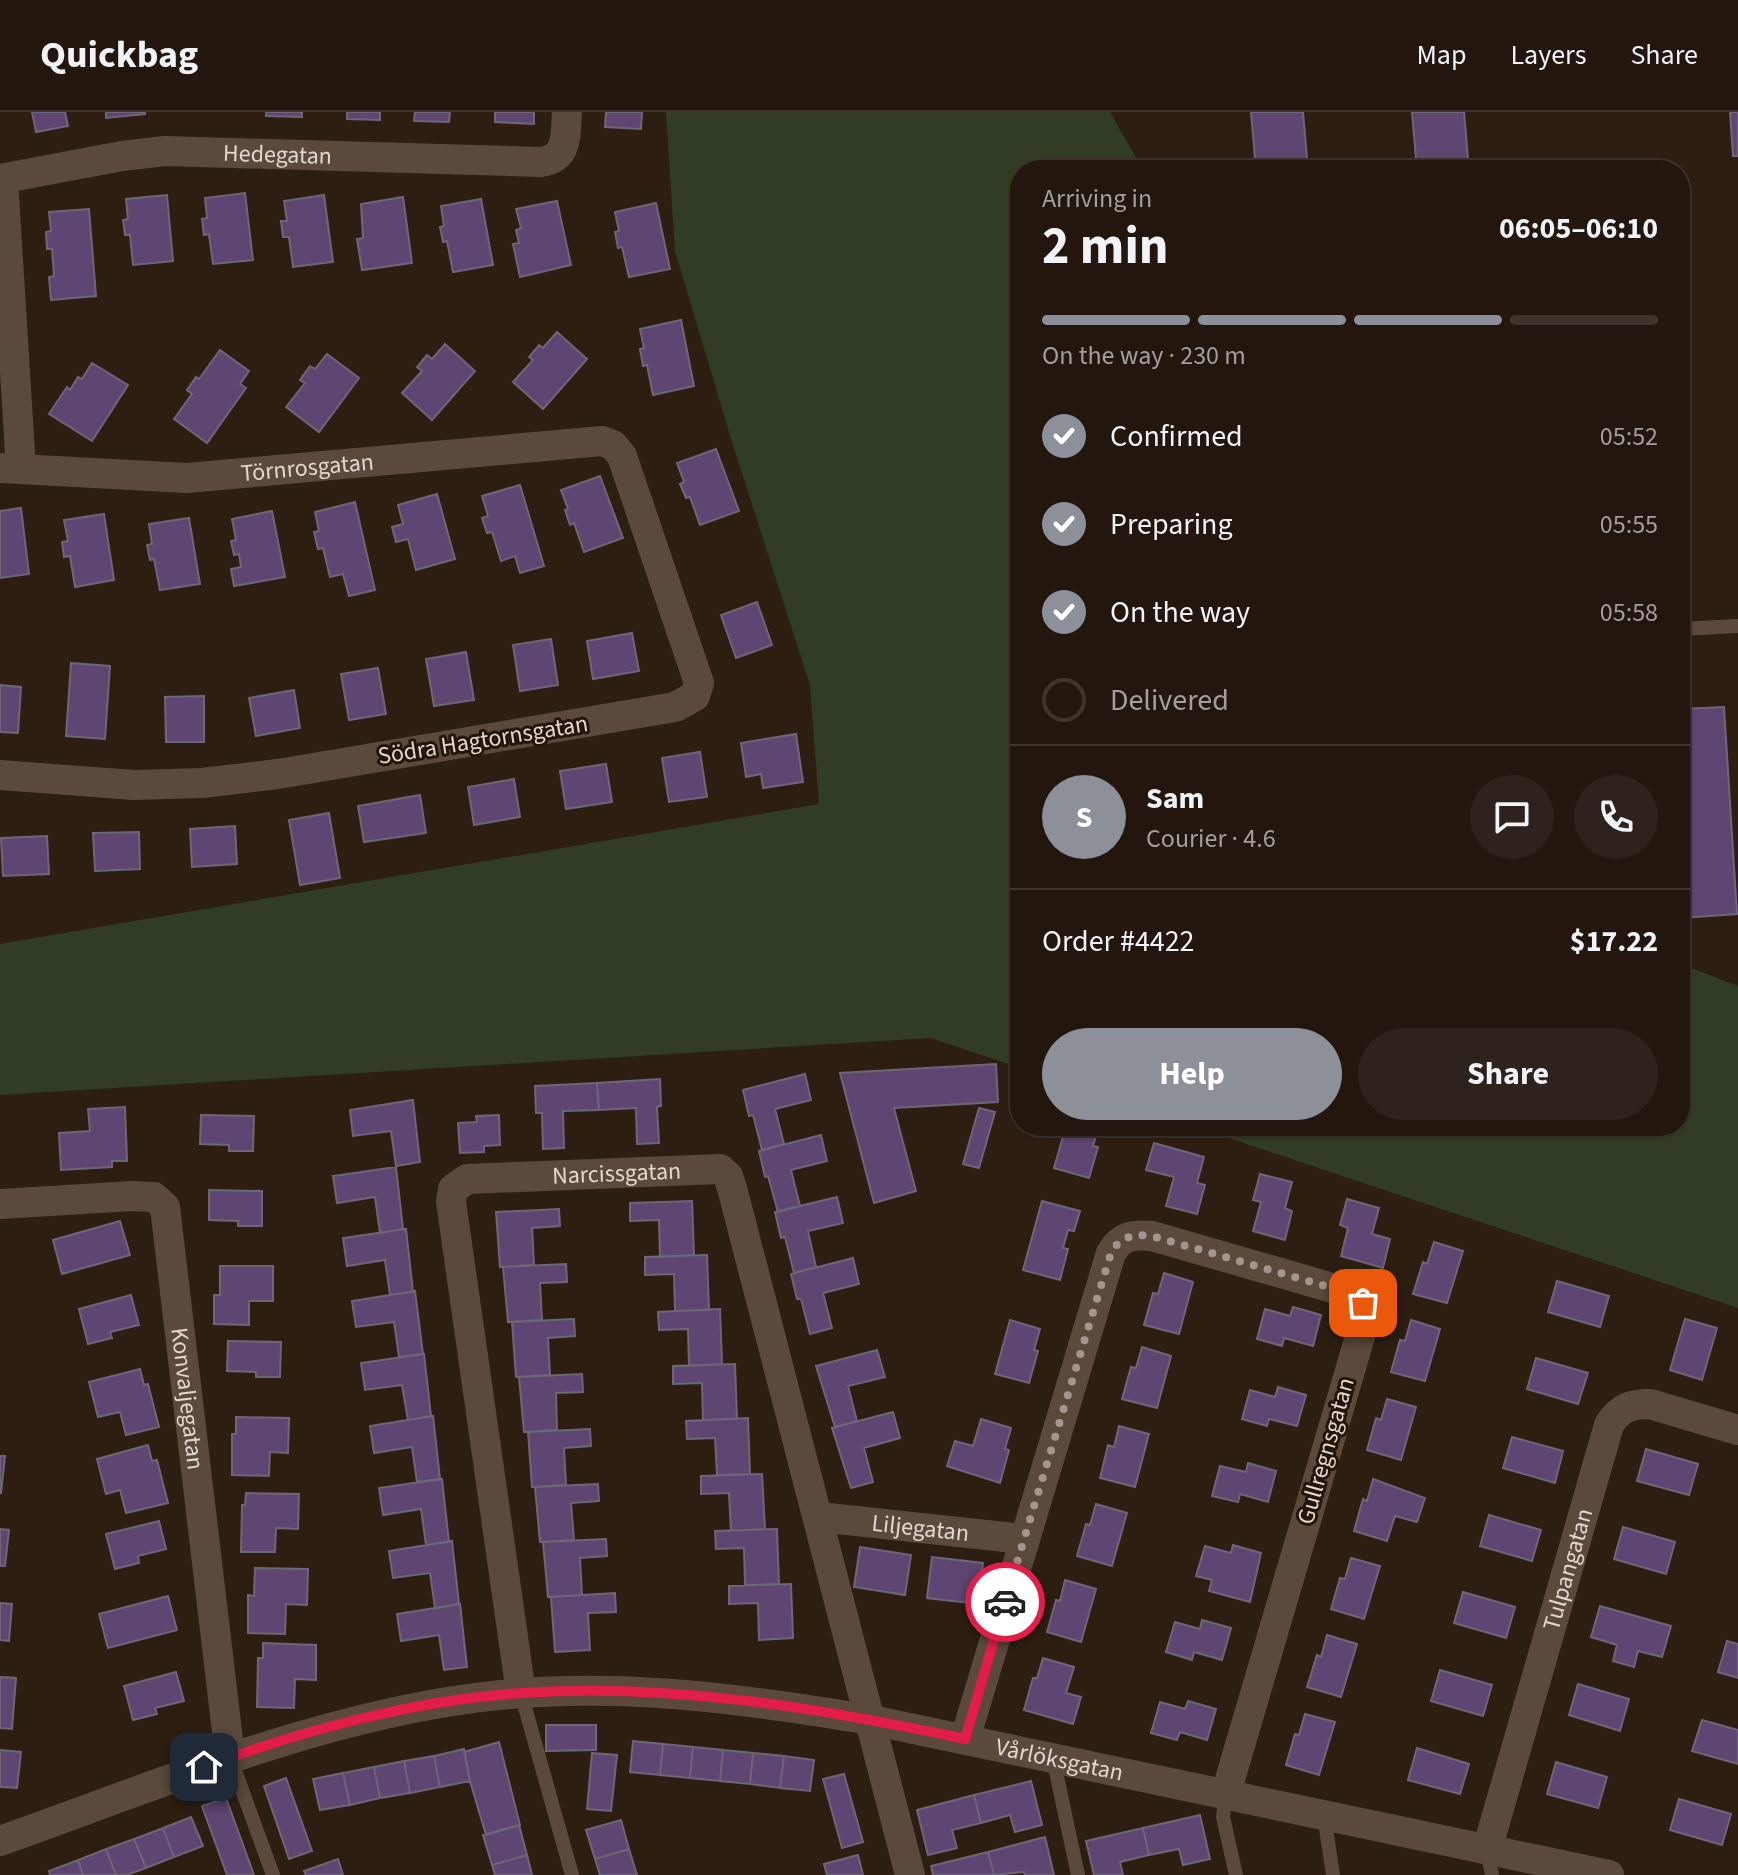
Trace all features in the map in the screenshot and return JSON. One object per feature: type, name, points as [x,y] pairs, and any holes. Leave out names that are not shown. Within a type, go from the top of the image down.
[{"type":"street","name":"Hedegatan","points":[[2,179],[165,151],[541,162],[558,157],[565,141],[567,112]]},
{"type":"street","points":[[2,179],[10,468]]},
{"type":"street","name":"Törnrosgatan","points":[[10,468],[187,478],[589,440],[613,445]]},
{"type":"street","name":"Södra Hagtornsgatan","points":[[0,775],[134,785],[202,783],[278,774],[686,703],[699,690],[698,674],[622,456],[613,445]]},
{"type":"street","name":"Narcissgatan","points":[[521,1693],[451,1202],[453,1189],[462,1181],[716,1168],[725,1172],[732,1188],[910,1875]]},
{"type":"street","name":"Konvaljegatan","points":[[0,1204],[132,1196],[154,1197],[165,1207],[230,1757]]},
{"type":"street","name":"Gullregnsgatan","points":[[965,1739],[1111,1253],[1121,1239],[1140,1234],[1152,1236],[1350,1293],[1363,1303],[1365,1309],[1364,1323],[1226,1793]]},
{"type":"street","name":"Tulpangatan","points":[[1489,1862],[1609,1425],[1615,1415],[1635,1404],[1650,1404],[1738,1430]]},
{"type":"street","name":"Liljegatan","points":[[819,1517],[1024,1539]]},
{"type":"street","name":"Vårlöksgatan","points":[[0,1841],[230,1757],[416,1707],[521,1693],[677,1693],[871,1720],[1324,1815],[1489,1862],[1609,1875]]},
{"type":"lane","points":[[1690,628],[1738,626]]},
{"type":"lane","points":[[521,1693],[572,1875]]},
{"type":"lane","points":[[230,1757],[273,1875]]},
{"type":"lane","points":[[1053,1758],[1078,1875]]},
{"type":"lane","points":[[1226,1793],[1223,1817],[1236,1875]]},
{"type":"lane","points":[[1324,1815],[1333,1875]]},
{"type":"green space","points":[[666,112],[1110,112],[1137,160],[1010,160],[1010,1065],[931,1038],[0,1095],[0,944],[819,804],[810,685],[675,251]]},
{"type":"green space","points":[[1690,968],[1738,986],[1738,1308],[1223,1136],[1690,1136]]},
{"type":"building","points":[[32,112],[65,112],[68,126],[36,132]]},
{"type":"building","points":[[106,112],[145,112],[145,114],[106,118]]},
{"type":"building","points":[[266,112],[302,112],[302,117],[266,116]]},
{"type":"building","points":[[347,112],[380,112],[380,120],[347,119]]},
{"type":"building","points":[[415,112],[450,112],[449,122],[414,121]]},
{"type":"building","points":[[495,112],[534,112],[534,124],[495,122]]},
{"type":"building","points":[[606,112],[642,112],[641,129],[605,127]]},
{"type":"building","points":[[1251,112],[1303,112],[1307,160],[1255,160]]},
{"type":"building","points":[[1412,112],[1464,112],[1468,160],[1416,160]]},
{"type":"building","points":[[1730,112],[1738,112],[1738,156],[1733,156]]},
{"type":"building","points":[[245,193],[253,260],[213,264],[209,234],[204,235],[202,219],[207,218],[205,198]]},
{"type":"building","points":[[167,195],[173,261],[133,265],[130,235],[125,235],[123,220],[128,219],[126,199]]},
{"type":"building","points":[[324,195],[333,262],[293,267],[289,237],[283,237],[281,221],[287,221],[284,201]]},
{"type":"building","points":[[403,197],[412,263],[362,270],[357,239],[363,238],[361,204]]},
{"type":"building","points":[[481,199],[493,265],[453,272],[447,241],[443,242],[440,227],[444,226],[441,206]]},
{"type":"building","points":[[557,201],[571,265],[520,277],[513,244],[519,243],[516,230],[521,228],[516,209]]},
{"type":"building","points":[[656,203],[670,269],[629,277],[622,247],[618,248],[615,232],[619,231],[615,212]]},
{"type":"building","points":[[89,209],[96,296],[51,300],[49,277],[54,276],[52,249],[47,249],[46,232],[51,231],[49,212]]},
{"type":"building","points":[[681,320],[694,386],[653,395],[647,365],[643,366],[640,349],[644,348],[640,329]]},
{"type":"building","points":[[557,332],[587,359],[543,409],[513,382],[533,360],[529,357],[539,345],[543,348]]},
{"type":"building","points":[[445,344],[475,371],[432,420],[402,393],[422,371],[417,367],[427,355],[432,359]]},
{"type":"building","points":[[220,350],[249,371],[240,384],[246,388],[207,443],[174,419],[192,394],[187,390]]},
{"type":"building","points":[[327,354],[359,378],[319,432],[286,407],[305,383],[300,380],[310,366],[315,369]]},
{"type":"building","points":[[92,363],[128,385],[92,441],[49,414],[67,387],[70,390],[78,377],[82,379]]},
{"type":"building","points":[[716,449],[739,511],[700,525],[690,497],[686,498],[680,484],[684,482],[677,463]]},
{"type":"building","points":[[600,476],[623,538],[584,552],[574,523],[570,525],[561,490]]},
{"type":"building","points":[[520,485],[544,566],[520,573],[515,556],[501,561],[492,532],[487,533],[482,518],[488,516],[482,496]]},
{"type":"building","points":[[437,494],[455,559],[416,570],[408,539],[396,542],[392,527],[403,524],[398,505]]},
{"type":"building","points":[[355,502],[375,590],[349,596],[343,574],[330,577],[323,548],[318,549],[314,532],[319,531],[315,512]]},
{"type":"building","points":[[21,508],[29,574],[0,578],[0,511]]},
{"type":"building","points":[[272,511],[285,577],[234,586],[231,569],[241,567],[239,554],[234,555],[231,541],[236,540],[232,519]]},
{"type":"building","points":[[104,514],[114,580],[75,587],[70,556],[64,557],[62,542],[68,541],[64,520]]},
{"type":"building","points":[[189,518],[200,584],[160,590],[154,559],[150,560],[147,545],[152,544],[149,524]]},
{"type":"building","points":[[757,602],[772,645],[736,658],[721,615]]},
{"type":"building","points":[[632,633],[639,671],[593,679],[587,641]]},
{"type":"building","points":[[551,639],[558,685],[520,691],[513,645]]},
{"type":"building","points":[[466,652],[474,700],[434,706],[426,659]]},
{"type":"building","points":[[71,663],[110,666],[105,739],[66,736]]},
{"type":"building","points":[[378,668],[386,714],[349,720],[341,674]]},
{"type":"building","points":[[0,685],[21,687],[18,733],[0,732]]},
{"type":"building","points":[[294,690],[300,728],[256,736],[249,698]]},
{"type":"building","points":[[204,696],[204,742],[166,742],[165,697]]},
{"type":"building","points":[[1724,707],[1737,914],[1690,917],[1690,709]]},
{"type":"building","points":[[796,734],[803,782],[763,788],[761,774],[746,777],[741,743]]},
{"type":"building","points":[[700,752],[707,797],[669,802],[662,758]]},
{"type":"building","points":[[606,764],[612,802],[566,809],[560,771]]},
{"type":"building","points":[[514,779],[520,817],[474,825],[468,787]]},
{"type":"building","points":[[420,795],[426,833],[364,842],[358,806]]},
{"type":"building","points":[[329,813],[340,878],[300,885],[289,820]]},
{"type":"building","points":[[235,826],[237,864],[192,867],[190,829]]},
{"type":"building","points":[[139,832],[140,869],[95,871],[93,833]]},
{"type":"building","points":[[47,836],[49,874],[3,876],[1,838]]},
{"type":"building","points":[[996,1064],[998,1102],[894,1108],[916,1191],[874,1203],[840,1073]]},
{"type":"building","points":[[805,1074],[811,1100],[775,1109],[784,1144],[762,1150],[743,1090]]},
{"type":"building","points":[[660,1079],[661,1106],[657,1107],[659,1143],[637,1144],[636,1108],[599,1110],[597,1083]]},
{"type":"building","points":[[597,1083],[599,1110],[563,1111],[564,1148],[543,1149],[542,1113],[536,1113],[535,1086]]},
{"type":"building","points":[[413,1100],[420,1162],[396,1166],[391,1131],[353,1136],[350,1110]]},
{"type":"building","points":[[125,1107],[127,1161],[112,1161],[112,1167],[61,1170],[59,1133],[90,1131],[88,1109]]},
{"type":"building","points":[[979,1108],[995,1112],[979,1168],[963,1164]]},
{"type":"building","points":[[201,1115],[254,1116],[253,1151],[229,1151],[229,1145],[200,1144]]},
{"type":"building","points":[[499,1115],[500,1145],[484,1146],[484,1152],[460,1153],[458,1123],[477,1122],[476,1116]]},
{"type":"building","points":[[821,1135],[827,1161],[791,1170],[800,1206],[778,1212],[759,1151]]},
{"type":"building","points":[[1063,1136],[1096,1136],[1093,1146],[1098,1147],[1089,1178],[1054,1168]]},
{"type":"building","points":[[1154,1143],[1204,1157],[1197,1183],[1205,1185],[1197,1214],[1166,1206],[1174,1177],[1146,1170]]},
{"type":"building","points":[[396,1167],[403,1229],[380,1233],[375,1197],[337,1203],[333,1176]]},
{"type":"building","points":[[1260,1174],[1292,1182],[1285,1208],[1292,1211],[1285,1240],[1253,1231],[1261,1202],[1253,1200]]},
{"type":"building","points":[[209,1190],[262,1191],[262,1226],[238,1226],[238,1221],[209,1220]]},
{"type":"building","points":[[837,1197],[843,1223],[808,1231],[816,1267],[794,1273],[775,1212]]},
{"type":"building","points":[[1347,1199],[1379,1208],[1372,1234],[1390,1239],[1383,1268],[1341,1256],[1348,1228],[1340,1225]]},
{"type":"building","points":[[692,1201],[694,1255],[660,1257],[659,1220],[630,1221],[630,1203]]},
{"type":"building","points":[[1042,1201],[1080,1211],[1074,1231],[1068,1230],[1063,1248],[1068,1249],[1060,1280],[1023,1270]]},
{"type":"building","points":[[559,1209],[560,1226],[532,1228],[534,1265],[500,1267],[496,1212]]},
{"type":"building","points":[[120,1221],[130,1255],[62,1274],[53,1240]]},
{"type":"building","points":[[406,1229],[413,1292],[390,1295],[385,1260],[347,1266],[343,1238]]},
{"type":"building","points":[[1434,1242],[1463,1251],[1447,1303],[1413,1294],[1423,1262],[1427,1264]]},
{"type":"building","points":[[707,1255],[709,1310],[675,1311],[674,1274],[645,1275],[645,1257]]},
{"type":"building","points":[[853,1258],[859,1284],[823,1293],[832,1328],[810,1334],[791,1274]]},
{"type":"building","points":[[566,1264],[567,1282],[540,1283],[542,1320],[508,1322],[503,1267]]},
{"type":"building","points":[[220,1266],[273,1266],[273,1301],[249,1301],[249,1325],[214,1324],[214,1295],[220,1295]]},
{"type":"building","points":[[1164,1273],[1193,1282],[1179,1334],[1144,1325],[1153,1293],[1158,1294]]},
{"type":"building","points":[[1557,1281],[1609,1296],[1600,1327],[1548,1312]]},
{"type":"building","points":[[415,1291],[423,1354],[399,1357],[394,1322],[356,1327],[352,1301]]},
{"type":"building","points":[[131,1295],[139,1325],[110,1332],[112,1338],[88,1344],[79,1309]]},
{"type":"building","points":[[1293,1307],[1321,1315],[1313,1346],[1284,1338],[1282,1346],[1257,1339],[1265,1309],[1290,1316]]},
{"type":"building","points":[[720,1309],[722,1364],[689,1366],[688,1329],[659,1330],[658,1312]]},
{"type":"building","points":[[574,1319],[575,1336],[548,1338],[550,1375],[516,1377],[512,1322]]},
{"type":"building","points":[[1685,1319],[1717,1328],[1702,1380],[1670,1370]]},
{"type":"building","points":[[1010,1320],[1040,1329],[1034,1350],[1038,1351],[1029,1383],[995,1374]]},
{"type":"building","points":[[1411,1320],[1440,1329],[1425,1381],[1391,1372],[1400,1340],[1405,1341]]},
{"type":"building","points":[[228,1341],[281,1342],[280,1377],[256,1377],[256,1372],[227,1371]]},
{"type":"building","points":[[1142,1347],[1171,1356],[1157,1408],[1122,1399],[1131,1367],[1136,1368]]},
{"type":"building","points":[[877,1350],[885,1377],[848,1386],[857,1421],[835,1427],[816,1366]]},
{"type":"building","points":[[424,1354],[431,1416],[408,1420],[402,1385],[365,1390],[361,1363]]},
{"type":"building","points":[[1536,1358],[1588,1373],[1578,1404],[1527,1389]]},
{"type":"building","points":[[735,1364],[737,1419],[703,1420],[702,1383],[673,1384],[673,1366]]},
{"type":"building","points":[[140,1369],[144,1385],[148,1384],[159,1427],[126,1435],[120,1412],[98,1417],[89,1382]]},
{"type":"building","points":[[582,1374],[583,1392],[556,1393],[557,1430],[524,1432],[519,1377]]},
{"type":"building","points":[[1278,1387],[1306,1395],[1297,1426],[1269,1419],[1267,1426],[1242,1419],[1250,1390],[1275,1397]]},
{"type":"building","points":[[1387,1399],[1416,1407],[1401,1460],[1367,1450],[1376,1418],[1381,1420]]},
{"type":"building","points":[[893,1412],[900,1438],[864,1448],[873,1482],[851,1488],[832,1428]]},
{"type":"building","points":[[433,1416],[440,1479],[417,1482],[412,1447],[374,1453],[370,1426]]},
{"type":"building","points":[[236,1417],[289,1418],[288,1453],[270,1452],[269,1476],[232,1475],[232,1434],[236,1434]]},
{"type":"building","points":[[748,1418],[750,1474],[717,1475],[715,1438],[687,1439],[686,1421]]},
{"type":"building","points":[[981,1419],[1011,1428],[1000,1483],[947,1466],[955,1441],[973,1446]]},
{"type":"building","points":[[1119,1426],[1149,1434],[1135,1487],[1100,1478],[1108,1445],[1114,1447]]},
{"type":"building","points":[[590,1429],[591,1446],[564,1448],[566,1485],[532,1487],[528,1432]]},
{"type":"building","points":[[1512,1437],[1563,1451],[1555,1483],[1503,1468]]},
{"type":"building","points":[[148,1445],[152,1461],[157,1460],[168,1503],[126,1513],[120,1490],[106,1494],[97,1459]]},
{"type":"building","points":[[1646,1449],[1698,1464],[1689,1495],[1637,1481]]},
{"type":"building","points":[[0,1456],[5,1456],[1,1493],[0,1493]]},
{"type":"building","points":[[1248,1463],[1276,1471],[1268,1502],[1240,1494],[1238,1502],[1212,1496],[1220,1466],[1246,1472]]},
{"type":"building","points":[[762,1474],[765,1529],[731,1531],[729,1493],[701,1494],[701,1476]]},
{"type":"building","points":[[442,1479],[449,1542],[426,1545],[421,1509],[383,1515],[379,1488]]},
{"type":"building","points":[[1373,1479],[1425,1498],[1417,1522],[1395,1516],[1387,1541],[1354,1531],[1363,1499],[1367,1501]]},
{"type":"building","points":[[598,1484],[599,1501],[571,1503],[574,1540],[540,1542],[535,1487]]},
{"type":"building","points":[[246,1493],[299,1494],[298,1529],[276,1528],[275,1552],[241,1552],[242,1505],[245,1505]]},
{"type":"building","points":[[1096,1504],[1127,1513],[1112,1566],[1077,1556],[1086,1524],[1090,1525]]},
{"type":"building","points":[[1489,1515],[1541,1530],[1532,1561],[1480,1546]]},
{"type":"building","points":[[159,1521],[166,1549],[138,1556],[139,1563],[115,1569],[106,1534]]},
{"type":"building","points":[[1623,1527],[1675,1542],[1666,1574],[1614,1559]]},
{"type":"building","points":[[0,1529],[9,1530],[5,1566],[0,1566]]},
{"type":"building","points":[[777,1529],[779,1584],[745,1585],[744,1548],[716,1549],[715,1531]]},
{"type":"building","points":[[606,1539],[607,1556],[580,1558],[582,1595],[548,1597],[543,1542]]},
{"type":"building","points":[[452,1541],[459,1604],[435,1608],[430,1573],[393,1578],[389,1551]]},
{"type":"building","points":[[1233,1545],[1261,1553],[1250,1602],[1209,1591],[1212,1580],[1196,1576],[1205,1546],[1231,1553]]},
{"type":"building","points":[[860,1547],[911,1555],[905,1595],[854,1587]]},
{"type":"building","points":[[932,1557],[983,1563],[978,1604],[927,1598]]},
{"type":"building","points":[[1351,1558],[1380,1566],[1364,1619],[1331,1609],[1340,1578],[1345,1579]]},
{"type":"building","points":[[255,1568],[308,1569],[307,1605],[286,1604],[285,1634],[248,1633],[248,1595],[254,1596]]},
{"type":"building","points":[[1065,1580],[1096,1589],[1081,1642],[1047,1632]]},
{"type":"building","points":[[791,1584],[793,1638],[759,1640],[758,1603],[729,1604],[729,1586]]},
{"type":"building","points":[[1463,1592],[1515,1607],[1506,1638],[1454,1623]]},
{"type":"building","points":[[615,1593],[616,1612],[588,1613],[590,1650],[555,1652],[551,1597]]},
{"type":"building","points":[[168,1596],[177,1630],[108,1648],[99,1614]]},
{"type":"building","points":[[0,1603],[12,1604],[9,1641],[0,1640]]},
{"type":"building","points":[[460,1604],[467,1667],[444,1670],[439,1635],[401,1641],[397,1614]]},
{"type":"building","points":[[1600,1606],[1671,1626],[1662,1657],[1638,1651],[1634,1667],[1613,1661],[1617,1645],[1591,1637]]},
{"type":"building","points":[[1202,1620],[1231,1628],[1222,1660],[1194,1652],[1192,1660],[1166,1652],[1175,1622],[1200,1629]]},
{"type":"building","points":[[1327,1635],[1357,1644],[1341,1697],[1307,1687]]},
{"type":"building","points":[[1727,1641],[1738,1644],[1738,1678],[1718,1672]]},
{"type":"building","points":[[263,1643],[316,1645],[316,1680],[295,1679],[294,1708],[257,1707],[258,1658],[263,1658]]},
{"type":"building","points":[[1043,1658],[1074,1667],[1066,1693],[1081,1697],[1073,1724],[1024,1710],[1033,1678],[1037,1678]]},
{"type":"building","points":[[1440,1670],[1492,1685],[1483,1716],[1431,1701]]},
{"type":"building","points":[[176,1672],[184,1701],[155,1708],[157,1714],[133,1720],[124,1686]]},
{"type":"building","points":[[0,1677],[16,1678],[12,1729],[0,1728]]},
{"type":"building","points":[[1578,1684],[1629,1699],[1620,1731],[1569,1715]]},
{"type":"building","points":[[1188,1701],[1216,1709],[1207,1740],[1180,1732],[1177,1740],[1151,1733],[1160,1702],[1185,1709]]},
{"type":"building","points":[[1305,1714],[1335,1722],[1319,1775],[1286,1765]]},
{"type":"building","points":[[1702,1720],[1738,1730],[1738,1764],[1692,1751]]},
{"type":"building","points":[[546,1725],[596,1725],[596,1750],[546,1751]]},
{"type":"building","points":[[633,1741],[663,1744],[660,1775],[630,1772]]},
{"type":"building","points":[[499,1742],[520,1825],[486,1835],[464,1752]]},
{"type":"building","points":[[663,1744],[693,1747],[690,1778],[660,1775]]},
{"type":"building","points":[[693,1747],[723,1750],[720,1781],[690,1778]]},
{"type":"building","points":[[1417,1748],[1469,1764],[1460,1794],[1408,1780]]},
{"type":"building","points":[[464,1749],[470,1781],[440,1787],[434,1756]]},
{"type":"building","points":[[0,1750],[21,1752],[17,1788],[0,1787]]},
{"type":"building","points":[[723,1750],[753,1753],[750,1784],[720,1781]]},
{"type":"building","points":[[592,1753],[617,1755],[611,1811],[587,1809]]},
{"type":"building","points":[[753,1753],[784,1756],[780,1788],[750,1784]]},
{"type":"building","points":[[434,1756],[440,1787],[410,1793],[404,1761]]},
{"type":"building","points":[[784,1756],[814,1760],[810,1791],[780,1788]]},
{"type":"building","points":[[404,1761],[410,1793],[380,1798],[374,1767]]},
{"type":"building","points":[[1556,1762],[1607,1777],[1598,1808],[1547,1794]]},
{"type":"building","points":[[374,1767],[380,1798],[350,1805],[343,1773]]},
{"type":"building","points":[[343,1773],[350,1805],[320,1810],[313,1779]]},
{"type":"building","points":[[844,1774],[863,1842],[842,1848],[823,1779]]},
{"type":"building","points":[[286,1778],[312,1851],[289,1859],[264,1786]]},
{"type":"building","points":[[1031,1781],[1042,1825],[1015,1832],[1010,1815],[981,1823],[974,1795]]},
{"type":"building","points":[[974,1795],[981,1823],[952,1830],[957,1848],[928,1855],[917,1810]]},
{"type":"building","points":[[226,1798],[254,1875],[227,1875],[202,1806]]},
{"type":"building","points":[[1679,1799],[1731,1814],[1722,1845],[1670,1830]]},
{"type":"building","points":[[1200,1815],[1210,1859],[1183,1865],[1179,1849],[1149,1855],[1143,1828]]},
{"type":"building","points":[[191,1817],[203,1846],[174,1857],[163,1828]]},
{"type":"building","points":[[621,1820],[629,1849],[595,1859],[586,1830]]},
{"type":"building","points":[[519,1825],[527,1855],[492,1865],[483,1835]]},
{"type":"building","points":[[163,1828],[174,1857],[146,1868],[134,1839]]},
{"type":"building","points":[[1143,1828],[1149,1855],[1120,1862],[1123,1875],[1094,1875],[1086,1841]]},
{"type":"building","points":[[1045,1837],[1054,1875],[1025,1875],[1024,1872],[994,1875],[988,1852]]},
{"type":"building","points":[[134,1839],[146,1868],[127,1875],[116,1875],[106,1849]]},
{"type":"building","points":[[106,1849],[116,1875],[83,1875],[78,1860]]},
{"type":"building","points":[[629,1849],[637,1875],[600,1875],[595,1859]]},
{"type":"building","points":[[988,1852],[994,1875],[933,1875],[931,1866]]},
{"type":"building","points":[[527,1855],[532,1875],[495,1875],[492,1865]]},
{"type":"building","points":[[858,1855],[863,1875],[827,1875],[824,1864]]},
{"type":"building","points":[[338,1859],[343,1875],[306,1875],[304,1871]]},
{"type":"building","points":[[78,1860],[83,1875],[50,1875],[49,1871]]},
{"type":"way so far","points":[[1005,1602],[1111,1253],[1121,1239],[1140,1234],[1152,1236],[1350,1293],[1363,1303]]},
{"type":"route","points":[[204,1767],[328,1729],[416,1707],[521,1693],[677,1693],[719,1697],[795,1707],[965,1739],[1005,1602]]}]
